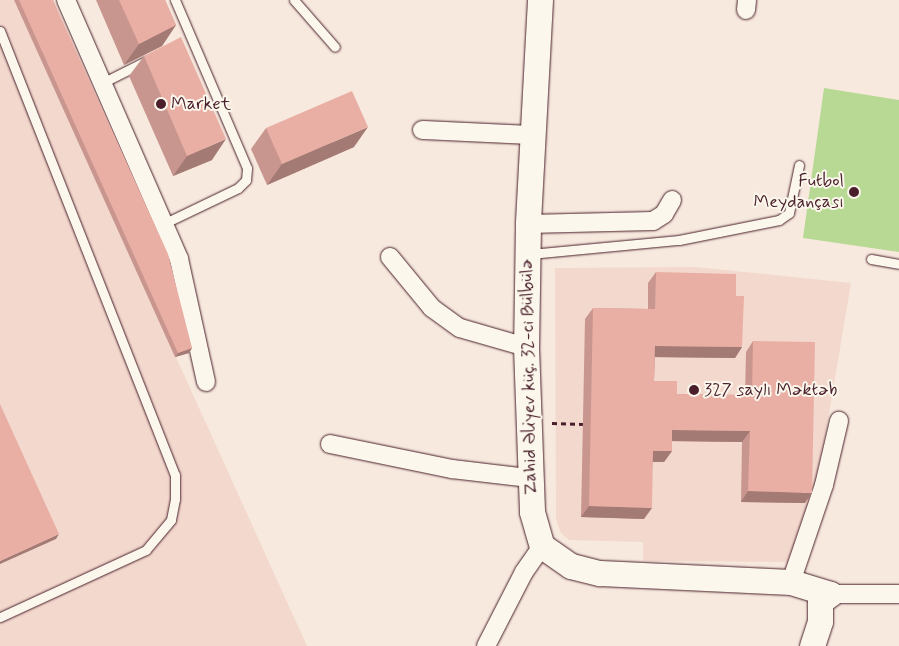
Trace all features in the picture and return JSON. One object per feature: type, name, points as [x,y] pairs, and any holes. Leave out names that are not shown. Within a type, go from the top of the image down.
[{"type":"street","points":[[66,0],[180,259],[206,382]]},
{"type":"street","name":"Zahid Əliyev küç. 32-ci Bülbülə","points":[[540,0],[528,224],[526,347],[529,478],[532,512],[542,546]]},
{"type":"street","points":[[422,130],[532,135]]},
{"type":"street","points":[[528,224],[653,221],[664,214],[672,200]]},
{"type":"street","points":[[390,256],[432,308],[460,328],[526,347]]},
{"type":"street","points":[[791,582],[821,494],[839,421]]},
{"type":"street","points":[[330,444],[452,469],[529,478]]},
{"type":"street","points":[[486,646],[524,572],[542,546],[571,566],[600,574],[791,582],[830,594],[899,594]]},
{"type":"street","points":[[812,646],[820,621],[820,602],[830,594]]},
{"type":"lane","points":[[163,224],[238,188],[246,180],[247,168],[175,0]]},
{"type":"lane","points":[[294,0],[335,46]]},
{"type":"lane","points":[[0,31],[175,475],[176,499],[171,520],[146,550],[0,617]]},
{"type":"lane","points":[[182,43],[191,38]]},
{"type":"lane","points":[[102,83],[155,56]]},
{"type":"lane","points":[[528,254],[679,240],[779,220],[789,213],[799,165]]},
{"type":"lane","points":[[871,259],[899,264]]},
{"type":"path","points":[[527,422],[583,424]]},
{"type":"shaded area","points":[[0,0],[14,0],[307,646],[0,646]]},
{"type":"shaded area","name":"327 saylı Məktəb","points":[[695,267],[851,283],[815,497],[791,562],[643,561],[643,542],[569,540],[561,533],[556,519],[555,268]]},
{"type":"green space","name":"Futbol Meydançası","points":[[824,88],[899,100],[899,252],[803,238]]},
{"type":"building","points":[[19,0],[53,0],[168,254],[192,348],[178,353]]},
{"type":"building","points":[[119,0],[165,0],[176,25],[139,44]]},
{"type":"building","points":[[181,37],[226,139],[187,156],[144,56]]},
{"type":"building","points":[[352,91],[368,127],[282,164],[266,128]]},
{"type":"building","points":[[656,272],[736,274],[736,296],[744,296],[742,347],[655,346],[654,381],[677,381],[677,394],[752,395],[753,341],[815,342],[812,493],[748,491],[750,431],[672,430],[672,451],[653,451],[652,508],[589,506],[593,308],[655,309]]},
{"type":"building","points":[[0,404],[59,534],[0,561]]},
{"type":"place","name":"Market","points":[[161,104]]},
{"type":"place","name":"Futbol Meydançası","points":[[854,192]]},
{"type":"place","name":"327 saylı Məktəb","points":[[694,390]]}]
